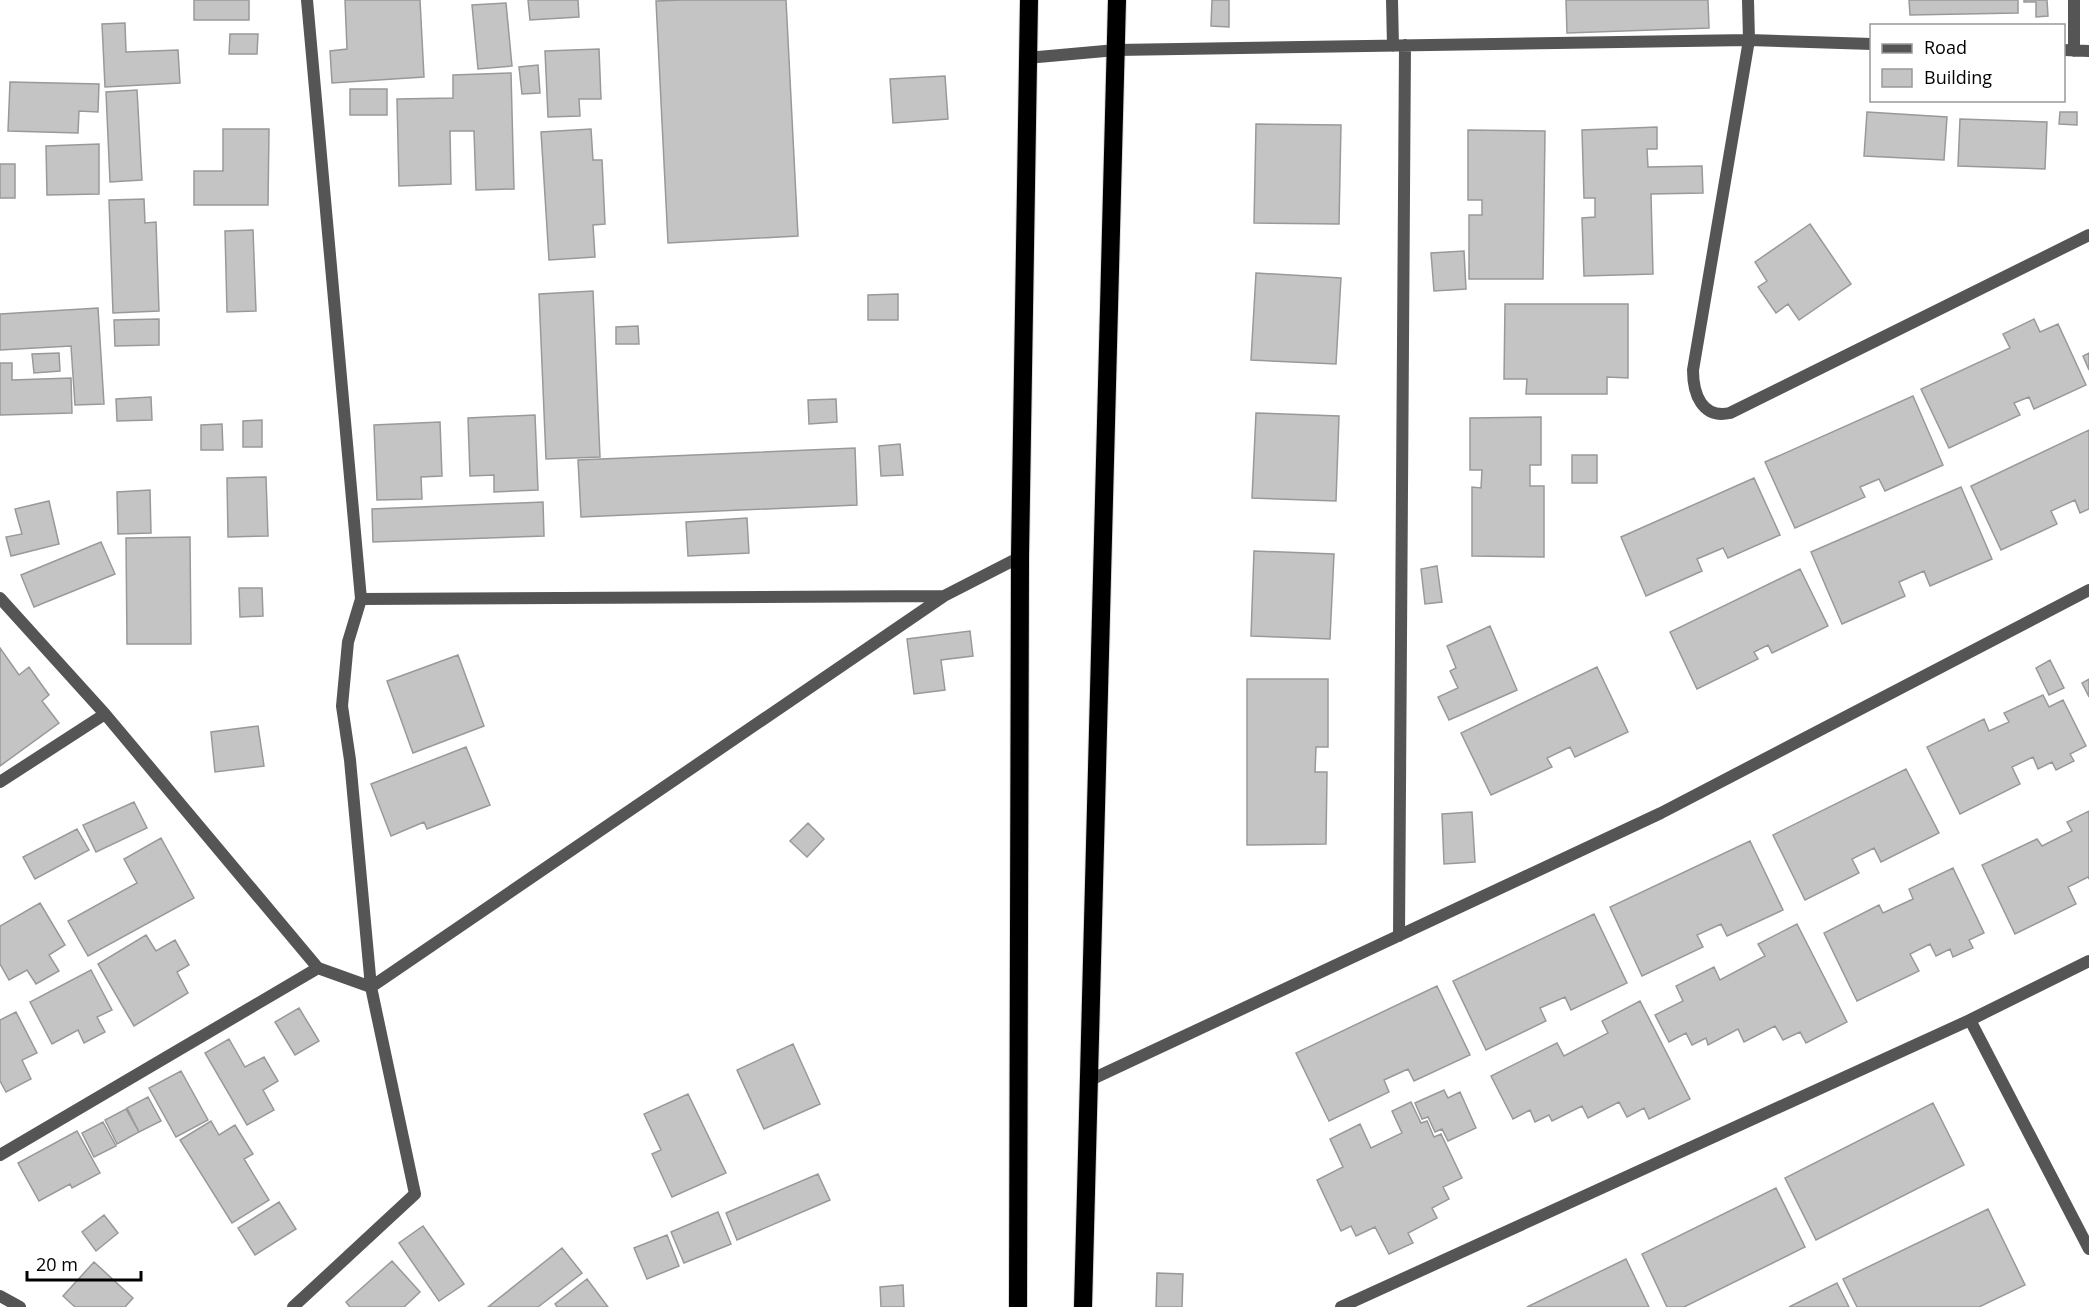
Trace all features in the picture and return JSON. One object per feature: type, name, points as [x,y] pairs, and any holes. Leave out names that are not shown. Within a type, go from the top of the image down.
[{"type":"highway","points":[[1018,1307],[1020,557],[1029,0]]},
{"type":"highway","points":[[1083,1307],[1117,0]]},
{"type":"street","points":[[293,1307],[415,1194],[371,987],[350,760],[342,706],[348,642],[361,599],[307,0]]},
{"type":"street","points":[[1392,0],[1399,46],[1399,936]]},
{"type":"street","points":[[1748,0],[1749,40],[1693,370],[1693,384],[1706,409],[1718,415],[1730,412],[2087,239]]},
{"type":"street","points":[[2074,0],[2069,50],[2089,51]]},
{"type":"street","points":[[1027,58],[1116,50],[1749,40],[1870,44]]},
{"type":"street","points":[[371,987],[944,596],[1020,557]]},
{"type":"street","points":[[1088,1081],[1661,813],[2089,590]]},
{"type":"street","points":[[361,599],[944,596]]},
{"type":"street","points":[[0,598],[105,714],[318,968],[371,987]]},
{"type":"street","points":[[0,782],[105,714]]},
{"type":"street","points":[[1341,1307],[1970,1020],[2089,961]]},
{"type":"street","points":[[0,1155],[318,968]]},
{"type":"street","points":[[1970,1020],[2089,1249]]},
{"type":"street","points":[[0,1296],[20,1307]]},
{"type":"building","points":[[194,0],[249,0],[249,20],[194,20]]},
{"type":"building","points":[[345,0],[420,0],[424,77],[332,83],[330,51],[347,49]]},
{"type":"building","points":[[528,0],[578,0],[579,17],[530,20]]},
{"type":"building","points":[[786,0],[798,236],[668,243],[656,1]]},
{"type":"building","points":[[1212,0],[1229,0],[1229,27],[1211,26]]},
{"type":"building","points":[[1566,0],[1708,0],[1709,28],[1567,33]]},
{"type":"building","points":[[1909,0],[2018,0],[2018,13],[1910,15]]},
{"type":"building","points":[[2024,0],[2047,0],[2048,16],[2036,17],[2036,2],[2024,2]]},
{"type":"building","points":[[506,3],[512,66],[478,69],[472,5]]},
{"type":"building","points":[[125,23],[126,52],[178,50],[180,83],[105,87],[102,24]]},
{"type":"building","points":[[230,34],[258,34],[257,54],[229,54]]},
{"type":"building","points":[[599,49],[601,99],[579,99],[580,116],[548,117],[545,51]]},
{"type":"building","points":[[538,65],[540,93],[522,94],[519,67]]},
{"type":"building","points":[[511,73],[514,189],[476,190],[474,131],[450,131],[451,184],[399,186],[397,99],[453,98],[453,75]]},
{"type":"building","points":[[945,76],[948,119],[893,123],[890,79]]},
{"type":"building","points":[[10,82],[99,84],[98,112],[79,111],[78,133],[8,131]]},
{"type":"building","points":[[350,89],[387,89],[387,115],[350,115]]},
{"type":"building","points":[[137,90],[142,180],[110,182],[106,92]]},
{"type":"building","points":[[1867,112],[1947,117],[1944,160],[1864,156]]},
{"type":"building","points":[[2060,112],[2077,112],[2077,125],[2059,124]]},
{"type":"building","points":[[1960,119],[2047,122],[2045,169],[1958,166]]},
{"type":"building","points":[[1256,124],[1341,125],[1339,224],[1254,223]]},
{"type":"building","points":[[1657,127],[1657,149],[1647,149],[1648,167],[1702,166],[1703,193],[1651,194],[1653,274],[1584,276],[1582,218],[1595,217],[1595,198],[1584,198],[1582,130]]},
{"type":"building","points":[[223,129],[269,129],[268,205],[194,205],[194,171],[223,171]]},
{"type":"building","points":[[591,129],[593,160],[602,160],[605,224],[593,225],[595,257],[549,260],[541,132]]},
{"type":"building","points":[[1468,130],[1545,131],[1543,279],[1469,279],[1469,215],[1482,215],[1482,200],[1468,200]]},
{"type":"building","points":[[99,144],[99,194],[47,195],[46,146]]},
{"type":"building","points":[[0,164],[15,164],[15,198],[0,198]]},
{"type":"building","points":[[144,199],[145,223],[156,222],[159,311],[113,313],[109,200]]},
{"type":"building","points":[[1810,224],[1851,284],[1799,320],[1788,304],[1776,313],[1758,287],[1767,281],[1755,262]]},
{"type":"building","points":[[253,230],[256,311],[227,312],[225,231]]},
{"type":"building","points":[[1464,251],[1466,289],[1434,291],[1431,253]]},
{"type":"building","points":[[1256,273],[1341,278],[1336,364],[1251,360]]},
{"type":"building","points":[[593,291],[600,457],[546,459],[539,294]]},
{"type":"building","points":[[898,294],[898,320],[868,320],[868,295]]},
{"type":"building","points":[[1505,304],[1628,304],[1628,378],[1607,377],[1607,394],[1526,394],[1527,379],[1504,379]]},
{"type":"building","points":[[98,308],[104,404],[75,405],[71,346],[0,350],[0,314]]},
{"type":"building","points":[[159,319],[159,345],[115,346],[114,320]]},
{"type":"building","points":[[2034,319],[2040,332],[2058,324],[2086,385],[2034,409],[2029,397],[2014,403],[2020,415],[1949,448],[1921,389],[2010,348],[2003,334]]},
{"type":"building","points":[[638,326],[639,344],[616,344],[616,327]]},
{"type":"building","points":[[59,353],[60,371],[34,373],[32,354]]},
{"type":"building","points":[[2089,353],[2089,370],[2083,356]]},
{"type":"building","points":[[0,363],[12,363],[12,380],[71,378],[72,413],[0,415]]},
{"type":"building","points":[[1913,396],[1943,465],[1885,491],[1879,479],[1860,487],[1865,497],[1795,528],[1765,462]]},
{"type":"building","points":[[151,397],[152,420],[117,421],[116,399]]},
{"type":"building","points":[[836,399],[837,422],[809,424],[808,400]]},
{"type":"building","points":[[1256,413],[1339,416],[1336,501],[1252,498]]},
{"type":"building","points":[[535,415],[538,490],[494,492],[494,475],[470,476],[468,418]]},
{"type":"building","points":[[1541,417],[1541,465],[1530,465],[1530,486],[1544,486],[1544,557],[1472,556],[1472,487],[1481,488],[1482,470],[1470,470],[1470,418]]},
{"type":"building","points":[[262,420],[262,447],[243,447],[243,421]]},
{"type":"building","points":[[440,422],[442,476],[421,477],[422,499],[377,500],[374,425]]},
{"type":"building","points":[[222,424],[223,450],[201,450],[201,425]]},
{"type":"building","points":[[2089,430],[2089,509],[2080,513],[2075,500],[2051,511],[2057,524],[2001,550],[1971,486]]},
{"type":"building","points":[[900,444],[903,475],[881,476],[879,446]]},
{"type":"building","points":[[855,448],[857,505],[581,517],[578,460]]},
{"type":"building","points":[[1572,455],[1597,455],[1597,483],[1572,483]]},
{"type":"building","points":[[266,477],[268,536],[228,537],[227,478]]},
{"type":"building","points":[[1754,478],[1780,535],[1728,558],[1723,548],[1697,559],[1702,571],[1646,596],[1621,537]]},
{"type":"building","points":[[1961,487],[1992,559],[1930,586],[1924,571],[1899,582],[1905,596],[1842,624],[1811,552]]},
{"type":"building","points":[[150,490],[151,533],[118,534],[117,492]]},
{"type":"building","points":[[49,501],[59,544],[11,556],[6,537],[22,534],[15,509]]},
{"type":"building","points":[[543,502],[544,536],[373,542],[372,509]]},
{"type":"building","points":[[747,518],[749,553],[688,556],[686,522]]},
{"type":"building","points":[[190,537],[191,644],[127,644],[126,538]]},
{"type":"building","points":[[101,542],[115,574],[34,607],[21,575]]},
{"type":"building","points":[[1254,551],[1334,554],[1330,639],[1251,636]]},
{"type":"building","points":[[1437,566],[1442,602],[1425,604],[1421,569]]},
{"type":"building","points":[[1800,569],[1828,626],[1772,653],[1768,645],[1754,652],[1758,659],[1697,689],[1670,632]]},
{"type":"building","points":[[239,588],[262,588],[263,616],[240,617]]},
{"type":"building","points":[[1490,626],[1517,690],[1449,720],[1438,697],[1458,688],[1450,671],[1456,668],[1447,646]]},
{"type":"building","points":[[970,631],[973,656],[941,660],[945,690],[914,694],[907,639]]},
{"type":"building","points":[[0,648],[19,675],[29,667],[49,695],[42,701],[59,723],[0,766]]},
{"type":"building","points":[[458,655],[484,726],[413,753],[387,681]]},
{"type":"building","points":[[2050,660],[2064,688],[2049,695],[2036,668]]},
{"type":"building","points":[[1597,667],[1628,732],[1575,757],[1570,747],[1547,758],[1552,767],[1491,795],[1461,733]]},
{"type":"building","points":[[1247,679],[1328,679],[1328,747],[1316,747],[1315,772],[1327,772],[1326,844],[1247,845]]},
{"type":"building","points":[[2089,679],[2089,697],[2082,683]]},
{"type":"building","points":[[2043,695],[2049,707],[2063,700],[2086,746],[2070,754],[2074,761],[2056,770],[2052,762],[2038,769],[2033,757],[2012,767],[2020,784],[1960,814],[1927,747],[1984,719],[1989,731],[2009,722],[2004,713]]},
{"type":"building","points":[[258,726],[264,766],[215,772],[211,732]]},
{"type":"building","points":[[466,747],[490,805],[427,829],[424,822],[391,836],[371,784]]},
{"type":"building","points":[[1906,769],[1939,833],[1881,862],[1874,848],[1852,859],[1859,873],[1805,900],[1773,835]]},
{"type":"building","points":[[134,802],[147,828],[96,852],[83,825]]},
{"type":"building","points":[[2089,811],[2089,879],[2088,877],[2068,887],[2076,904],[2015,934],[1982,865],[2037,839],[2042,846],[2072,831],[2067,822]]},
{"type":"building","points":[[1472,812],[1475,862],[1444,864],[1442,814]]},
{"type":"building","points":[[808,823],[824,839],[807,857],[790,841]]},
{"type":"building","points":[[77,829],[89,850],[35,879],[23,857]]},
{"type":"building","points":[[161,838],[194,898],[88,956],[68,921],[137,883],[124,859]]},
{"type":"building","points":[[1750,841],[1783,910],[1727,936],[1721,924],[1697,935],[1703,947],[1642,976],[1610,907]]},
{"type":"building","points":[[1953,868],[1984,933],[1969,940],[1973,948],[1953,957],[1950,949],[1936,956],[1930,944],[1910,954],[1919,971],[1857,1001],[1824,933],[1879,905],[1883,913],[1913,899],[1909,889]]},
{"type":"building","points":[[40,903],[65,945],[49,955],[59,971],[36,984],[27,970],[9,980],[0,964],[0,926]]},
{"type":"building","points":[[1594,914],[1627,983],[1571,1010],[1565,997],[1540,1008],[1546,1021],[1486,1050],[1453,981]]},
{"type":"building","points":[[1797,924],[1847,1022],[1806,1043],[1800,1032],[1783,1040],[1775,1026],[1744,1042],[1738,1029],[1708,1045],[1706,1038],[1692,1045],[1686,1033],[1669,1042],[1655,1015],[1683,1001],[1676,986],[1714,967],[1720,980],[1765,956],[1758,944]]},
{"type":"building","points":[[146,935],[156,951],[175,940],[189,965],[177,972],[188,993],[134,1026],[98,964]]},
{"type":"building","points":[[91,970],[112,1010],[97,1017],[105,1032],[84,1043],[78,1030],[52,1044],[30,1002]]},
{"type":"building","points":[[1437,986],[1470,1055],[1414,1081],[1408,1069],[1384,1080],[1389,1092],[1329,1121],[1296,1053]]},
{"type":"building","points":[[1640,1001],[1690,1099],[1649,1119],[1644,1108],[1627,1117],[1619,1102],[1588,1118],[1582,1106],[1552,1121],[1549,1115],[1535,1122],[1530,1110],[1513,1119],[1491,1076],[1557,1043],[1564,1056],[1608,1033],[1602,1021]]},
{"type":"building","points":[[299,1008],[319,1041],[295,1055],[275,1022]]},
{"type":"building","points":[[16,1012],[37,1053],[22,1060],[31,1079],[6,1092],[0,1081],[0,1020]]},
{"type":"building","points":[[229,1039],[245,1067],[264,1057],[278,1081],[263,1090],[274,1110],[247,1125],[205,1053]]},
{"type":"building","points":[[793,1044],[820,1104],[764,1129],[737,1070]]},
{"type":"building","points":[[181,1071],[208,1120],[176,1137],[149,1088]]},
{"type":"building","points":[[1444,1090],[1448,1098],[1460,1092],[1476,1128],[1448,1141],[1442,1129],[1435,1132],[1428,1117],[1422,1119],[1415,1103]]},
{"type":"building","points":[[688,1094],[726,1173],[672,1197],[652,1154],[661,1150],[644,1114]]},
{"type":"building","points":[[148,1097],[161,1121],[139,1132],[127,1108]]},
{"type":"building","points":[[1411,1102],[1421,1123],[1427,1121],[1434,1137],[1441,1134],[1462,1178],[1443,1187],[1449,1199],[1432,1208],[1437,1218],[1408,1233],[1413,1243],[1389,1254],[1375,1227],[1356,1236],[1351,1226],[1341,1231],[1317,1180],[1343,1167],[1330,1139],[1360,1124],[1371,1148],[1402,1133],[1392,1111]]},
{"type":"building","points":[[1933,1103],[1964,1165],[1816,1240],[1785,1178]]},
{"type":"building","points":[[126,1109],[139,1132],[117,1144],[105,1120]]},
{"type":"building","points":[[211,1121],[219,1135],[235,1125],[253,1154],[244,1159],[269,1200],[232,1223],[180,1140]]},
{"type":"building","points":[[103,1122],[116,1146],[94,1157],[82,1133]]},
{"type":"building","points":[[77,1131],[100,1173],[72,1188],[70,1184],[39,1201],[18,1163]]},
{"type":"building","points":[[818,1174],[830,1200],[737,1240],[726,1213]]},
{"type":"building","points":[[1776,1188],[1805,1247],[1684,1307],[1667,1307],[1642,1254]]},
{"type":"building","points":[[279,1202],[296,1229],[255,1255],[238,1228]]},
{"type":"building","points":[[1988,1209],[2025,1285],[1979,1307],[1857,1307],[1843,1279]]},
{"type":"building","points":[[718,1212],[731,1244],[684,1263],[671,1232]]},
{"type":"building","points":[[104,1215],[118,1233],[96,1251],[82,1232]]},
{"type":"building","points":[[423,1226],[464,1284],[439,1301],[399,1243]]},
{"type":"building","points":[[667,1235],[679,1266],[647,1279],[634,1248]]},
{"type":"building","points":[[562,1248],[582,1273],[538,1307],[488,1307]]},
{"type":"building","points":[[1626,1259],[1649,1307],[1527,1307]]},
{"type":"building","points":[[392,1261],[420,1292],[404,1307],[350,1307],[346,1302]]},
{"type":"building","points":[[94,1262],[133,1298],[125,1307],[75,1307],[63,1296]]},
{"type":"building","points":[[1157,1273],[1183,1274],[1182,1307],[1156,1307]]},
{"type":"building","points":[[587,1279],[608,1307],[557,1307],[555,1304]]},
{"type":"building","points":[[1837,1283],[1849,1307],[1789,1307]]},
{"type":"building","points":[[903,1285],[904,1307],[881,1307],[880,1287]]}]
